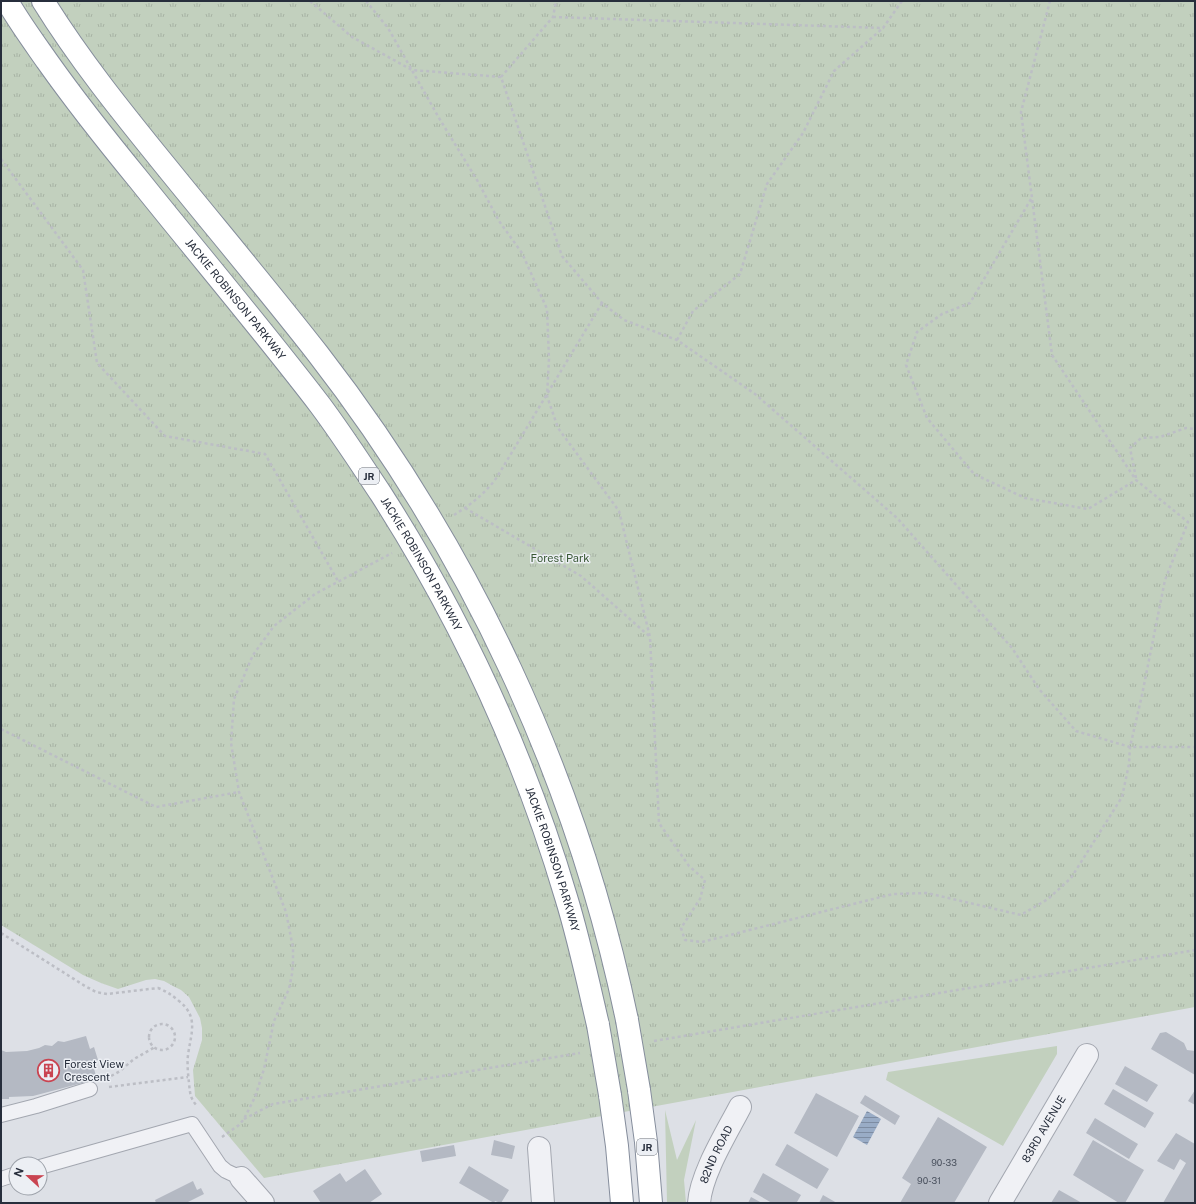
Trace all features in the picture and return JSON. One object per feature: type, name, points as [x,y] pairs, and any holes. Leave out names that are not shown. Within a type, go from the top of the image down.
[{"type":"highway","name":"JACKIE ROBINSON PARKWAY","points":[[7,1],[17,18],[83,111],[270,341],[322,408],[371,478],[415,549],[475,661],[525,777],[566,897],[598,1025],[617,1146],[622,1203]]},
{"type":"highway","name":"JR","points":[[43,1],[60,29],[106,94],[305,337],[393,457],[437,528],[497,639],[521,690],[548,755],[577,834],[611,949],[627,1020],[639,1090],[652,1203]]},
{"type":"street","name":"83RD AVENUE","points":[[1000,1203],[1087,1054]]},
{"type":"street","name":"82ND ROAD","points":[[699,1203],[701,1191],[709,1168],[740,1107]]},
{"type":"street","points":[[539,1148],[543,1203]]},
{"type":"street","points":[[241,1178],[263,1203]]},
{"type":"lane","points":[[1,1115],[90,1089]]},
{"type":"lane","points":[[48,1166],[192,1124],[220,1166],[226,1171],[241,1178]]},
{"type":"path","points":[[310,1],[352,37],[412,70],[501,77]]},
{"type":"path","points":[[366,1],[388,28],[500,221],[522,253],[547,309],[549,359],[547,396],[558,428],[619,511],[650,637],[659,823],[689,866],[705,880],[700,899],[681,928],[685,940],[702,942],[894,894],[927,893],[1021,915],[1048,899],[1071,878],[1122,797],[1129,764],[1130,747],[1165,580],[1188,522],[1136,480],[1052,355],[1021,112],[1050,1]]},
{"type":"path","points":[[501,77],[553,17],[556,1]]},
{"type":"path","points":[[677,340],[694,311],[740,274],[767,184],[803,133],[834,71],[883,28],[902,1]]},
{"type":"path","points":[[553,17],[883,28]]},
{"type":"path","points":[[501,77],[562,256],[602,303],[624,320],[677,340],[755,394],[897,518],[1012,648],[1039,690],[1076,731],[1130,747],[1195,747]]},
{"type":"path","points":[[1,159],[83,270],[97,363],[165,436],[265,454],[338,582]]},
{"type":"path","points":[[1031,198],[970,303],[942,314],[917,332],[906,365],[927,418],[974,474],[1024,498],[1088,510],[1136,480]]},
{"type":"path","points":[[449,518],[465,508],[492,486],[602,303]]},
{"type":"path","points":[[1136,480],[1130,448],[1141,438],[1160,437],[1186,428],[1195,429]]},
{"type":"path","points":[[465,508],[581,576],[650,637]]},
{"type":"path","points":[[221,1137],[234,1130],[244,1119],[260,1084],[274,1021],[289,989],[292,974],[293,948],[286,912],[239,792],[231,742],[234,698],[252,655],[274,626],[315,594],[398,550]]},
{"type":"path","points":[[1,729],[156,807],[239,792]]},
{"type":"path","points":[[1,933],[96,992],[106,994],[158,988],[174,996],[188,1010],[192,1019],[193,1027],[188,1055],[188,1077],[191,1099],[200,1110]]},
{"type":"path","points":[[654,1040],[1195,950]]},
{"type":"path","points":[[90,1089],[120,1071],[134,1059],[155,1047],[163,1049],[172,1046],[175,1038],[174,1031],[168,1025],[160,1024],[151,1030],[150,1039],[155,1047]]},
{"type":"path","points":[[244,1119],[273,1104],[583,1052]]},
{"type":"path","points":[[90,1089],[188,1077]]},
{"type":"path","points":[[217,1132],[226,1143]]},
{"type":"green space","name":"Forest Park","points":[[1,1],[1195,1],[1195,1007],[264,1178],[195,1096],[193,1070],[202,1040],[202,1028],[200,1018],[189,997],[181,990],[164,981],[155,979],[146,980],[118,989],[101,983],[83,975],[1,925]]},
{"type":"green space","points":[[1057,1046],[1057,1054],[1003,1146],[886,1080],[888,1072]]},
{"type":"green space","points":[[665,1110],[677,1160],[696,1120],[684,1180],[686,1203],[667,1203]]},
{"type":"water","points":[[867,1111],[881,1119],[867,1145],[853,1137]]},
{"type":"building","points":[[1166,1032],[1184,1043],[1187,1050],[1195,1051],[1195,1075],[1151,1049],[1160,1033]]},
{"type":"building","name":"Forest View Crescent","points":[[86,1036],[90,1049],[94,1047],[98,1060],[92,1062],[97,1079],[33,1096],[9,1097],[9,1099],[1,1099],[1,1050],[6,1052],[27,1051],[45,1045],[52,1046],[58,1041],[64,1042]]},
{"type":"building","points":[[1125,1066],[1158,1085],[1147,1102],[1115,1084]]},
{"type":"building","points":[[1113,1089],[1154,1113],[1145,1128],[1104,1104]]},
{"type":"building","points":[[1195,1090],[1195,1105],[1188,1101]]},
{"type":"building","points":[[816,1093],[859,1116],[837,1157],[794,1133]]},
{"type":"building","points":[[865,1095],[900,1116],[895,1125],[860,1103]]},
{"type":"building","points":[[938,1117],[987,1147],[954,1203],[900,1203],[911,1184],[902,1178]]},
{"type":"building","points":[[1095,1118],[1138,1144],[1129,1159],[1086,1133]]},
{"type":"building","points":[[1176,1133],[1195,1144],[1195,1203],[1163,1203],[1186,1163],[1180,1159],[1174,1170],[1157,1161]]},
{"type":"building","points":[[494,1140],[515,1146],[512,1159],[491,1155]]},
{"type":"building","points":[[1093,1140],[1144,1170],[1125,1203],[1119,1203],[1073,1175]]},
{"type":"building","points":[[787,1144],[829,1169],[817,1189],[775,1165]]},
{"type":"building","points":[[454,1145],[456,1156],[422,1162],[420,1151]]},
{"type":"building","points":[[469,1166],[509,1190],[501,1203],[495,1201],[494,1203],[459,1183]]},
{"type":"building","points":[[365,1169],[382,1194],[369,1203],[321,1203],[313,1191],[340,1173],[346,1182]]},
{"type":"building","points":[[763,1173],[801,1195],[797,1202],[799,1203],[772,1203],[753,1192]]},
{"type":"building","points":[[193,1181],[197,1190],[201,1188],[204,1194],[186,1203],[156,1203],[155,1200]]},
{"type":"building","points":[[1059,1190],[1082,1203],[1051,1203]]},
{"type":"building","points":[[823,1195],[837,1203],[819,1203]]},
{"type":"building","points":[[751,1197],[762,1203],[748,1203]]},
{"type":"place","name":"Forest View Crescent","points":[[48,1070]]}]
